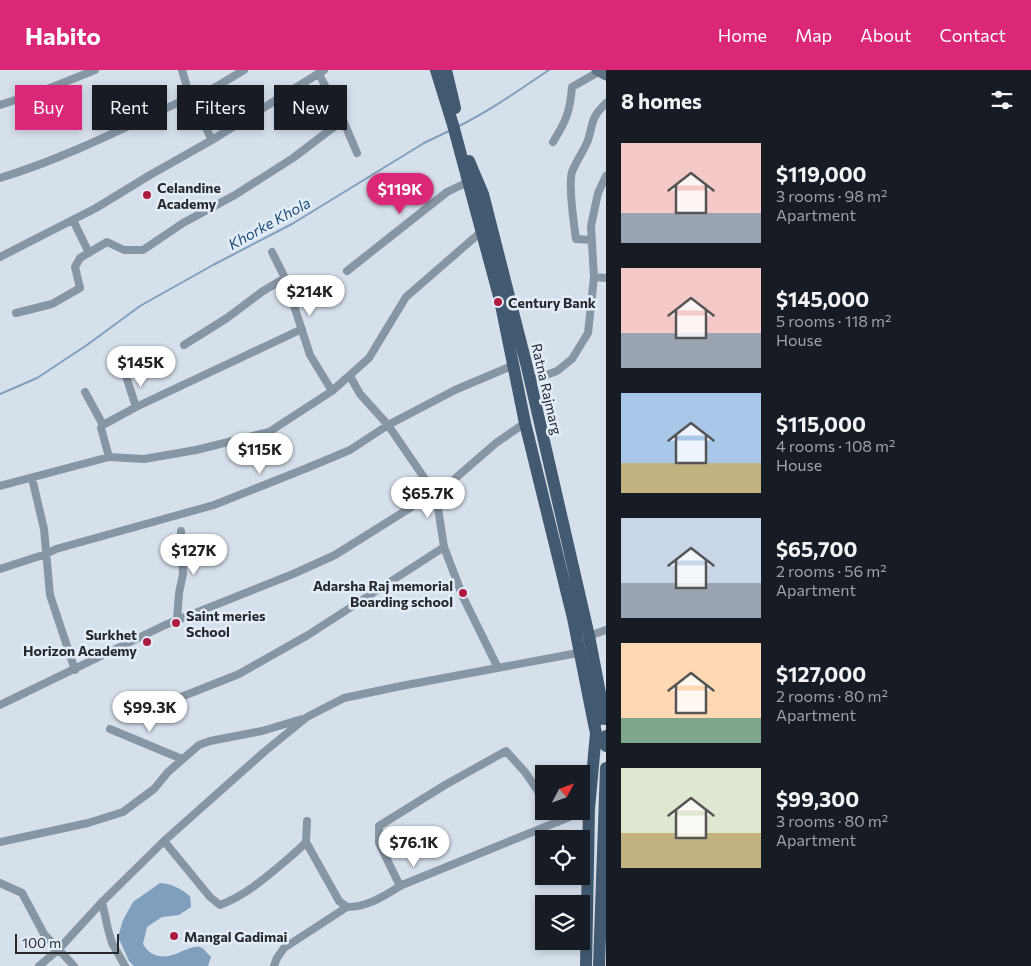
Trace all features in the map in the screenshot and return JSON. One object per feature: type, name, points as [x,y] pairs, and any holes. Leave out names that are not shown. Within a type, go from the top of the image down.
[{"type":"main road","points":[[436,70],[456,123]]},
{"type":"main road","name":"Ratna Rajmarg","points":[[446,70],[468,182],[500,300],[525,423],[573,618],[579,653],[606,746]]},
{"type":"main road","name":"Ratna Rajmarg","points":[[460,146],[482,194],[561,509],[592,651],[602,728],[590,803]]},
{"type":"main road","points":[[599,966],[606,768]]},
{"type":"main road","name":"Ratna Rajmarg","points":[[586,966],[589,820]]},
{"type":"street","points":[[0,105],[40,92],[95,70]]},
{"type":"street","points":[[182,70],[187,85]]},
{"type":"street","points":[[217,85],[244,70]]},
{"type":"street","points":[[0,258],[96,208],[212,140],[321,72],[327,85]]},
{"type":"street","points":[[553,142],[570,110],[572,87],[601,72]]},
{"type":"street","points":[[591,240],[576,239],[573,220],[572,173],[588,140],[590,125],[596,113],[606,103]]},
{"type":"street","points":[[0,178],[29,169],[177,105]]},
{"type":"street","points":[[207,130],[212,140]]},
{"type":"street","points":[[16,313],[52,304],[80,288],[74,267],[80,258],[107,242],[124,250],[143,250],[183,223],[235,195],[293,158],[329,130]]},
{"type":"street","points":[[347,130],[357,153]]},
{"type":"street","points":[[530,381],[557,371],[572,359],[588,334],[594,277],[590,226],[598,193],[606,176]]},
{"type":"street","points":[[347,271],[447,192],[468,182]]},
{"type":"street","points":[[73,220],[89,253]]},
{"type":"street","points":[[0,486],[109,457],[144,459],[196,450],[269,432],[332,391],[350,376],[369,358],[406,297],[482,232]]},
{"type":"street","points":[[272,252],[285,278],[310,354],[332,391]]},
{"type":"street","points":[[594,277],[606,278]]},
{"type":"street","points":[[184,346],[227,318],[263,290],[285,278]]},
{"type":"street","points":[[103,425],[136,407],[302,329]]},
{"type":"street","points":[[0,569],[56,549],[223,501],[307,468],[350,450],[388,425],[455,390],[514,365]]},
{"type":"street","points":[[126,376],[136,407]]},
{"type":"street","points":[[350,376],[360,394],[388,425],[436,495],[444,546],[463,597],[498,668]]},
{"type":"street","points":[[85,392],[103,425],[101,428],[109,457]]},
{"type":"street","points":[[0,705],[177,620],[335,555],[413,506],[436,495],[496,442],[525,423]]},
{"type":"street","points":[[32,478],[44,530],[50,595],[75,670]]},
{"type":"street","points":[[177,620],[179,593],[183,574],[181,531]]},
{"type":"street","points":[[181,697],[239,674],[308,635],[444,546]]},
{"type":"street","points":[[589,636],[606,630]]},
{"type":"street","points":[[0,842],[88,823],[124,812],[154,789],[182,759],[199,745],[210,741],[262,731],[307,717],[344,698],[592,651]]},
{"type":"street","points":[[39,966],[58,950],[102,902],[164,841],[264,752],[307,717]]},
{"type":"street","points":[[110,729],[182,759]]},
{"type":"street","points":[[402,885],[398,882],[379,843],[379,826],[445,785],[506,751],[525,772],[535,787]]},
{"type":"street","points":[[274,966],[276,958],[284,948],[347,907],[358,907],[374,902],[402,885],[563,820]]},
{"type":"street","points":[[307,821],[306,842],[339,901],[347,907]]},
{"type":"street","points":[[164,841],[210,897],[220,904],[234,899],[262,880],[301,849],[306,842]]},
{"type":"street","points":[[0,883],[22,893],[44,934],[74,966]]},
{"type":"street","points":[[102,902],[112,943],[125,966]]},
{"type":"water","points":[[160,883],[176,887],[190,896],[191,907],[179,915],[162,917],[147,927],[143,944],[150,952],[158,956],[173,955],[197,947],[202,948],[211,957],[208,966],[134,966],[129,961],[118,937],[123,920],[133,902]]},
{"type":"waterway","name":"Khorke Khola","points":[[457,127],[493,107],[549,70]]},
{"type":"waterway","name":"Khorke Khola","points":[[0,394],[37,378],[87,345],[140,306],[292,224],[424,143],[449,131]]},
{"type":"place","name":"Celandine Academy","points":[[147,195]]},
{"type":"place","name":"Century Bank","points":[[498,302]]},
{"type":"place","name":"Adarsha Raj memorial Boarding school","points":[[463,593]]},
{"type":"place","name":"Saint meries School","points":[[176,623]]},
{"type":"place","name":"Surkhet Horizon Academy","points":[[147,642]]},
{"type":"place","name":"Mangal Gadimai","points":[[174,936]]}]
